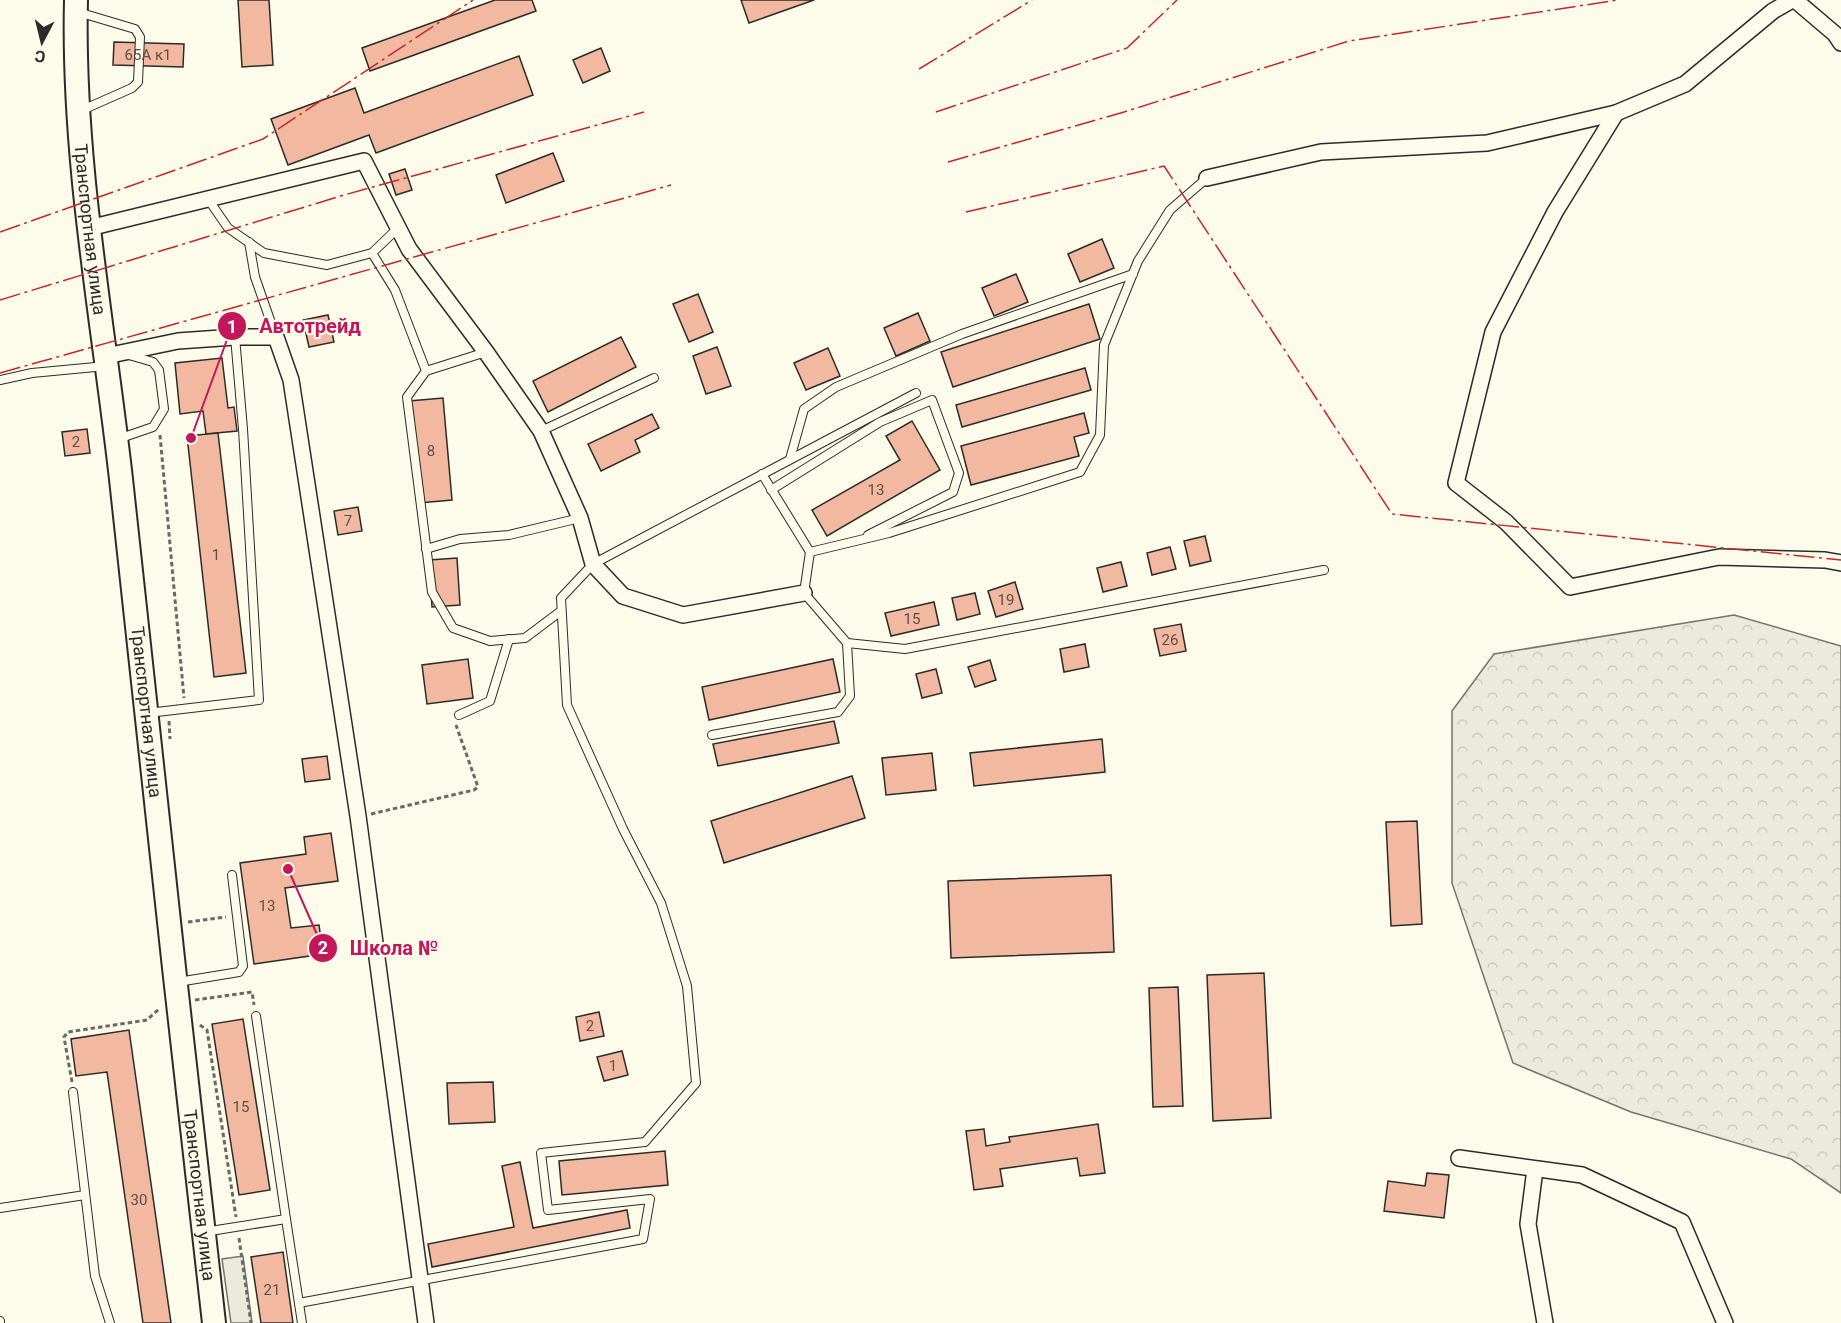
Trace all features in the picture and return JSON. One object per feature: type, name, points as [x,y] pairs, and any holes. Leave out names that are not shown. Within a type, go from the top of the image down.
[{"type":"main road","name":"Транспортная улица","points":[[76,6],[78,105],[89,228],[112,359],[116,439],[157,712],[177,992],[214,1323]]},
{"type":"street","points":[[1208,178],[1321,152],[1487,143],[1616,113],[1685,84],[1773,11],[1793,0],[1835,34],[1841,43]]},
{"type":"street","points":[[1616,113],[1555,212],[1493,332],[1456,483],[1506,522],[1570,587],[1719,557],[1825,560],[1841,563]]},
{"type":"street","points":[[89,228],[364,161],[409,249],[486,352],[541,431],[580,518],[593,564],[623,596],[683,615],[804,593]]},
{"type":"street","points":[[112,359],[178,341],[276,337],[291,380],[358,816],[426,1323]]},
{"type":"street","points":[[1459,1158],[1582,1175],[1682,1222],[1725,1323]]},
{"type":"street","points":[[1535,1169],[1528,1224],[1545,1323]]},
{"type":"lane","points":[[76,6],[135,28],[140,37],[138,82],[132,88],[78,105]]},
{"type":"lane","points":[[810,552],[889,533],[1080,472],[1100,435],[1104,345],[1133,274],[1170,210],[1208,178]]},
{"type":"lane","points":[[208,200],[228,228],[264,253],[327,265],[372,253],[398,228]]},
{"type":"lane","points":[[249,242],[255,278],[276,337]]},
{"type":"lane","points":[[372,253],[395,290],[426,371]]},
{"type":"lane","points":[[790,459],[804,409],[836,387],[962,334],[1133,274]]},
{"type":"lane","points":[[157,712],[259,700],[243,429],[235,337]]},
{"type":"lane","points":[[486,352],[426,371],[407,398],[432,592],[453,628],[490,641],[525,638],[561,611]]},
{"type":"lane","points":[[0,380],[112,359],[153,362],[159,370],[164,409],[159,420],[153,427],[116,439]]},
{"type":"lane","points":[[541,431],[654,378]]},
{"type":"lane","points":[[299,1303],[422,1282],[643,1239],[650,1199],[548,1210],[541,1153],[645,1142],[696,1083],[687,986],[661,903],[623,829],[567,705],[561,598],[593,564],[916,393]]},
{"type":"lane","points":[[771,490],[880,422],[932,400],[959,473],[953,492],[856,541]]},
{"type":"lane","points":[[712,735],[838,712],[850,696],[847,643],[804,593],[810,552],[762,474]]},
{"type":"lane","points":[[426,549],[460,539],[509,535],[580,518]]},
{"type":"lane","points":[[847,643],[905,649],[1324,570]]},
{"type":"lane","points":[[459,715],[490,701],[509,639]]},
{"type":"lane","points":[[177,992],[239,972],[243,966],[232,875]]},
{"type":"lane","points":[[256,1016],[302,1323]]},
{"type":"lane","points":[[73,1092],[95,1276],[110,1323]]},
{"type":"lane","points":[[0,1208],[85,1195]]},
{"type":"lane","points":[[203,1232],[286,1219]]},
{"type":"path","points":[[159,420],[184,708]]},
{"type":"path","points":[[157,712],[171,745]]},
{"type":"path","points":[[358,816],[385,812],[474,790],[478,786],[454,718],[459,715]]},
{"type":"path","points":[[184,922],[237,915]]},
{"type":"path","points":[[73,1092],[64,1037],[68,1032],[147,1020],[177,992],[252,992],[256,1016]]},
{"type":"path","points":[[194,1020],[207,1030],[251,1323]]},
{"type":"green space","points":[[1734,615],[1841,646],[1841,1193],[1791,1159],[1631,1112],[1513,1063],[1452,883],[1452,711],[1494,654]]},
{"type":"shaded area","points":[[243,1256],[252,1323],[231,1323],[222,1259]]},
{"type":"building","points":[[238,0],[269,0],[273,65],[242,67]]},
{"type":"building","points":[[495,0],[532,0],[536,11],[370,71],[362,48]]},
{"type":"building","points":[[741,0],[814,0],[749,23]]},
{"type":"building","points":[[114,42],[184,44],[183,67],[113,65]]},
{"type":"building","points":[[601,48],[610,71],[583,83],[573,60]]},
{"type":"building","points":[[519,56],[533,95],[376,153],[369,135],[288,165],[271,119],[355,88],[364,113]]},
{"type":"building","points":[[553,153],[564,181],[506,203],[496,175]]},
{"type":"building","points":[[405,169],[412,190],[396,195],[389,174]]},
{"type":"building","points":[[1102,239],[1114,268],[1080,282],[1068,254]]},
{"type":"building","points":[[1016,274],[1028,302],[994,316],[982,288]]},
{"type":"building","points":[[698,294],[713,332],[689,342],[673,304]]},
{"type":"building","points":[[1089,304],[1100,339],[953,387],[941,352]]},
{"type":"building","points":[[918,313],[930,341],[896,356],[884,328]]},
{"type":"building","points":[[328,315],[334,342],[309,347],[303,320]]},
{"type":"building","points":[[621,337],[636,367],[548,412],[533,381]]},
{"type":"building","points":[[717,347],[731,386],[706,394],[693,356]]},
{"type":"building","points":[[828,348],[840,376],[806,390],[794,363]]},
{"type":"building","points":[[222,358],[228,408],[234,407],[237,431],[206,434],[203,411],[180,414],[175,363]]},
{"type":"building","points":[[1085,368],[1091,390],[962,427],[956,405]]},
{"type":"building","points":[[443,398],[452,500],[419,503],[409,401]]},
{"type":"building","points":[[1084,413],[1089,433],[1074,437],[1079,456],[971,485],[961,446]]},
{"type":"building","points":[[652,414],[659,428],[635,440],[640,452],[601,471],[588,444]]},
{"type":"building","points":[[912,421],[940,470],[827,536],[812,510],[900,460],[886,436]]},
{"type":"building","points":[[87,429],[90,453],[65,456],[62,432]]},
{"type":"building","points":[[218,433],[246,673],[214,677],[187,436]]},
{"type":"building","points":[[358,507],[362,531],[338,535],[334,511]]},
{"type":"building","points":[[1205,536],[1211,561],[1190,566],[1184,541]]},
{"type":"building","points":[[1170,547],[1176,569],[1152,575],[1147,553]]},
{"type":"building","points":[[457,558],[460,605],[432,607],[429,560]]},
{"type":"building","points":[[1121,562],[1127,586],[1103,592],[1097,568]]},
{"type":"building","points":[[1015,582],[1023,609],[996,617],[988,591]]},
{"type":"building","points":[[975,593],[980,614],[957,620],[952,598]]},
{"type":"building","points":[[934,602],[939,625],[891,636],[885,613]]},
{"type":"building","points":[[1181,624],[1186,651],[1160,656],[1154,629]]},
{"type":"building","points":[[1085,644],[1089,667],[1064,672],[1060,649]]},
{"type":"building","points":[[468,659],[473,698],[427,704],[422,665]]},
{"type":"building","points":[[833,659],[840,692],[709,720],[702,687]]},
{"type":"building","points":[[990,660],[996,680],[975,687],[968,667]]},
{"type":"building","points":[[936,669],[942,693],[922,698],[916,674]]},
{"type":"building","points":[[834,721],[839,743],[718,766],[713,744]]},
{"type":"building","points":[[1102,739],[1105,772],[974,786],[970,753]]},
{"type":"building","points":[[932,753],[936,790],[886,795],[882,758]]},
{"type":"building","points":[[327,756],[330,779],[305,782],[302,759]]},
{"type":"building","points":[[852,776],[865,818],[724,863],[711,821]]},
{"type":"building","points":[[1417,821],[1422,924],[1391,926],[1386,822]]},
{"type":"building","points":[[331,833],[338,881],[285,888],[291,928],[319,925],[323,954],[254,964],[240,863],[306,854],[304,837]]},
{"type":"building","points":[[1111,875],[1114,952],[951,958],[948,881]]},
{"type":"building","points":[[1264,973],[1271,1118],[1213,1121],[1207,975]]},
{"type":"building","points":[[1178,987],[1183,1106],[1153,1107],[1149,988]]},
{"type":"building","points":[[599,1012],[604,1036],[580,1041],[576,1017]]},
{"type":"building","points":[[243,1019],[270,1190],[239,1195],[212,1024]]},
{"type":"building","points":[[129,1030],[171,1323],[143,1323],[107,1072],[76,1076],[71,1039]]},
{"type":"building","points":[[622,1051],[628,1075],[604,1081],[597,1057]]},
{"type":"building","points":[[493,1082],[495,1122],[449,1124],[447,1083]]},
{"type":"building","points":[[1098,1124],[1105,1173],[1080,1176],[1077,1158],[1000,1169],[1003,1186],[974,1190],[966,1131],[984,1129],[986,1146],[1010,1142],[1009,1137]]},
{"type":"building","points":[[665,1151],[668,1185],[562,1195],[559,1161]]},
{"type":"building","points":[[520,1162],[533,1228],[627,1210],[630,1228],[432,1267],[428,1244],[514,1227],[502,1166]]},
{"type":"building","points":[[1427,1173],[1449,1175],[1444,1218],[1384,1211],[1388,1181],[1425,1186]]},
{"type":"building","points":[[283,1252],[293,1323],[261,1323],[251,1257]]},
{"type":"power","points":[[0,232],[263,139],[473,0]]},
{"type":"power","points":[[919,69],[1032,0]]},
{"type":"power","points":[[936,112],[1127,48],[1177,0]]},
{"type":"power","points":[[948,162],[1124,112],[1349,41],[1618,0]]},
{"type":"power","points":[[0,300],[344,195],[644,112]]},
{"type":"power","points":[[966,212],[1164,166],[1392,514],[1841,560]]},
{"type":"power","points":[[0,373],[671,185]]},
{"type":"place","name":"Автотрейд","points":[[191,438]]},
{"type":"place","name":"Школа №","points":[[288,869]]}]
